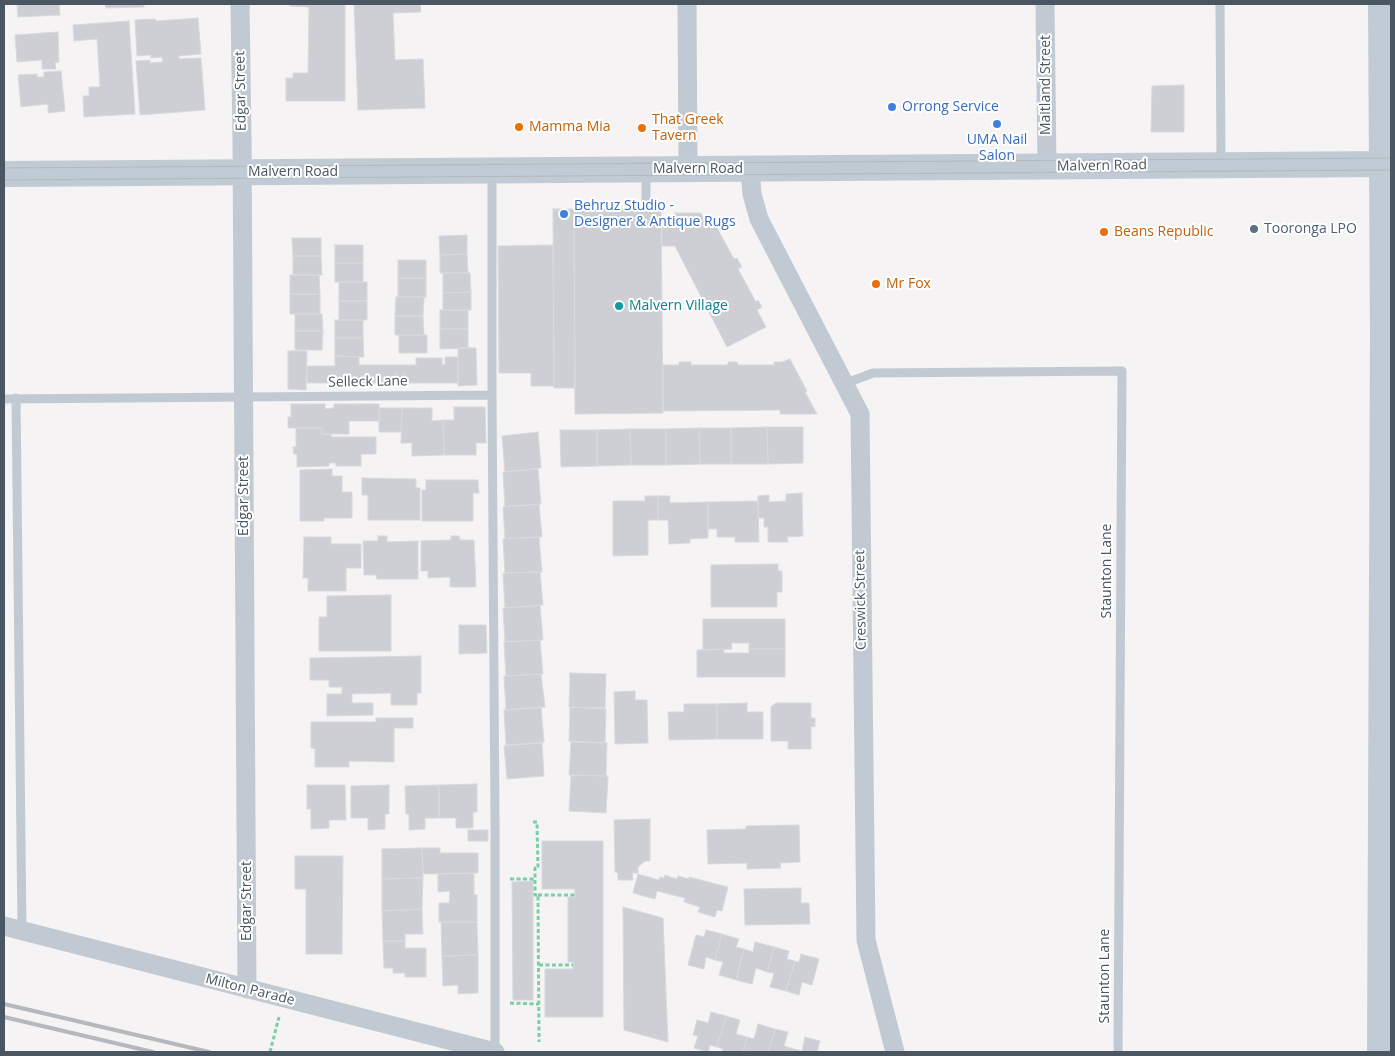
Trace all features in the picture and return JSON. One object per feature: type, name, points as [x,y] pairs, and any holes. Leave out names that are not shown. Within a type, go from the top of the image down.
[{"type":"main road","points":[[1380,1052],[1386,878],[1387,336],[1386,164],[1381,4]]},
{"type":"main road","name":"Malvern Road","points":[[4,174],[1386,164]]},
{"type":"street","name":"Edgar Street","points":[[240,4],[247,989]]},
{"type":"street","points":[[687,4],[688,169]]},
{"type":"street","name":"Maitland Street","points":[[1045,4],[1047,167]]},
{"type":"street","name":"Creswick Street","points":[[750,169],[752,194],[759,219],[860,414],[866,940],[895,1052]]},
{"type":"street","name":"Milton Parade","points":[[4,926],[495,1052]]},
{"type":"lane","points":[[1220,4],[1221,165]]},
{"type":"lane","points":[[646,169],[646,208]]},
{"type":"lane","points":[[492,171],[496,821],[495,1052]]},
{"type":"lane","name":"Staunton Lane","points":[[844,384],[873,373],[1122,371],[1118,1052]]},
{"type":"lane","name":"Selleck Lane","points":[[4,398],[492,395]]},
{"type":"lane","points":[[16,398],[22,931]]},
{"type":"path","points":[[533,822],[537,822],[538,868],[535,868],[535,895],[538,895],[539,1042]]},
{"type":"path","points":[[496,879],[535,879]]},
{"type":"path","points":[[538,895],[575,894]]},
{"type":"path","points":[[539,965],[573,965]]},
{"type":"path","points":[[496,1003],[539,1004]]},
{"type":"path","points":[[270,1052],[280,1012]]},
{"type":"building","points":[[17,4],[59,4],[60,15],[18,17]]},
{"type":"building","points":[[105,4],[144,4],[144,7],[106,8]]},
{"type":"building","points":[[290,4],[345,4],[345,101],[286,101],[286,78],[293,78],[293,73],[308,73],[309,7],[290,6]]},
{"type":"building","points":[[354,4],[420,4],[421,12],[393,13],[395,60],[423,59],[425,108],[358,110]]},
{"type":"building","points":[[198,18],[201,54],[179,56],[179,59],[201,58],[205,110],[140,115],[136,61],[150,60],[150,63],[163,62],[162,57],[151,58],[151,55],[137,56],[135,20],[155,19],[156,21]]},
{"type":"building","points":[[129,21],[135,114],[84,117],[83,96],[89,96],[89,87],[100,87],[97,39],[74,41],[73,25]]},
{"type":"building","points":[[58,32],[59,62],[55,63],[56,69],[42,69],[42,60],[17,62],[15,35]]},
{"type":"building","points":[[61,71],[65,111],[48,113],[48,104],[21,107],[18,75],[37,74],[37,77],[44,77],[44,72]]},
{"type":"building","points":[[1184,85],[1184,132],[1151,132],[1152,86]]},
{"type":"building","name":"Malvern Village","points":[[661,208],[663,413],[575,414],[574,209]]},
{"type":"building","points":[[553,209],[574,209],[575,388],[554,388]]},
{"type":"building","points":[[675,213],[701,213],[706,223],[716,218],[720,226],[717,228],[734,259],[737,258],[742,267],[738,269],[756,302],[758,300],[762,307],[757,310],[766,327],[727,347],[675,246],[662,246],[662,221],[675,221]]},
{"type":"building","points":[[467,235],[467,254],[440,255],[439,236]]},
{"type":"building","points":[[292,238],[321,238],[321,256],[293,256]]},
{"type":"building","points":[[335,245],[363,245],[363,263],[335,263]]},
{"type":"building","points":[[553,245],[554,386],[531,386],[531,373],[499,373],[498,246]]},
{"type":"building","points":[[467,254],[468,273],[440,273],[440,255]]},
{"type":"building","points":[[293,256],[321,256],[322,275],[293,275]]},
{"type":"building","points":[[398,260],[426,260],[426,278],[398,278]]},
{"type":"building","points":[[335,263],[363,263],[363,282],[335,282]]},
{"type":"building","points":[[443,273],[470,273],[471,292],[443,293]]},
{"type":"building","points":[[290,275],[319,275],[320,294],[290,294]]},
{"type":"building","points":[[398,278],[426,278],[426,297],[398,297]]},
{"type":"building","points":[[339,282],[367,282],[367,301],[339,301]]},
{"type":"building","points":[[471,292],[471,310],[443,310],[443,293]]},
{"type":"building","points":[[290,294],[320,294],[320,314],[290,314]]},
{"type":"building","points":[[396,297],[424,297],[423,316],[395,316]]},
{"type":"building","points":[[339,301],[367,301],[367,320],[339,320]]},
{"type":"building","points":[[440,310],[468,310],[468,329],[440,329]]},
{"type":"building","points":[[295,314],[322,314],[323,331],[295,331]]},
{"type":"building","points":[[395,316],[423,316],[424,335],[395,335]]},
{"type":"building","points":[[335,320],[363,320],[363,338],[335,338]]},
{"type":"building","points":[[440,329],[468,329],[468,348],[440,349]]},
{"type":"building","points":[[295,331],[323,331],[322,350],[295,350]]},
{"type":"building","points":[[399,335],[427,335],[427,353],[399,353]]},
{"type":"building","points":[[335,338],[363,338],[364,357],[335,356]]},
{"type":"building","points":[[458,348],[476,348],[477,385],[458,386]]},
{"type":"building","points":[[288,351],[307,351],[306,390],[288,389]]},
{"type":"building","points":[[335,356],[359,357],[359,365],[416,365],[416,358],[442,358],[442,364],[445,365],[445,357],[458,357],[458,383],[307,383],[307,366],[335,366]]},
{"type":"building","points":[[790,359],[817,414],[780,414],[780,410],[663,411],[663,365],[679,365],[679,362],[691,362],[691,365],[728,365],[728,362],[737,362],[738,365],[774,365],[774,362]]},
{"type":"building","points":[[291,404],[325,404],[325,409],[334,408],[334,404],[379,404],[379,421],[349,421],[349,434],[322,434],[322,428],[288,428],[288,417],[291,417]]},
{"type":"building","points":[[454,407],[485,407],[486,443],[476,443],[476,455],[444,455],[443,420],[454,420]]},
{"type":"building","points":[[379,408],[402,408],[401,432],[379,432]]},
{"type":"building","points":[[402,408],[432,408],[432,421],[443,420],[444,455],[412,456],[412,443],[401,443]]},
{"type":"building","points":[[767,427],[803,427],[803,463],[768,464]]},
{"type":"building","points":[[767,427],[768,464],[731,464],[731,428]]},
{"type":"building","points":[[296,428],[322,428],[322,434],[331,434],[331,437],[376,437],[376,454],[361,454],[361,466],[336,466],[336,463],[329,463],[329,466],[297,467],[297,454],[294,454],[293,447],[296,447]]},
{"type":"building","points":[[699,428],[731,428],[731,464],[700,464]]},
{"type":"building","points":[[699,428],[700,464],[666,465],[666,429]]},
{"type":"building","points":[[630,429],[666,429],[666,465],[631,465]]},
{"type":"building","points":[[630,429],[631,465],[597,466],[597,430]]},
{"type":"building","points":[[560,430],[597,430],[597,466],[561,467]]},
{"type":"building","points":[[538,432],[541,468],[505,472],[502,436]]},
{"type":"building","points":[[332,469],[332,476],[342,476],[342,492],[352,492],[352,518],[324,518],[324,521],[300,521],[300,470]]},
{"type":"building","points":[[538,469],[541,504],[505,507],[503,472]]},
{"type":"building","points":[[362,478],[416,479],[416,488],[420,488],[420,520],[368,520],[368,495],[362,495]]},
{"type":"building","points":[[426,480],[478,480],[479,493],[473,493],[473,521],[422,521],[422,490],[426,490]]},
{"type":"building","points":[[802,493],[803,536],[787,537],[788,542],[768,542],[768,527],[764,527],[764,518],[758,518],[758,496],[769,495],[769,502],[786,501],[786,494]]},
{"type":"building","points":[[645,496],[658,496],[658,520],[648,520],[648,555],[613,556],[613,501],[645,501]]},
{"type":"building","points":[[658,496],[670,496],[670,503],[708,502],[708,538],[690,539],[690,543],[669,544],[668,520],[658,520]]},
{"type":"building","points":[[758,501],[759,542],[735,542],[735,537],[717,537],[717,529],[708,529],[708,502]]},
{"type":"building","points":[[539,504],[542,537],[505,539],[503,507]]},
{"type":"building","points":[[378,536],[387,536],[387,542],[418,541],[418,579],[377,579],[376,575],[364,575],[363,541],[378,541]]},
{"type":"building","points":[[451,536],[459,536],[460,540],[474,540],[476,587],[450,587],[450,577],[428,578],[428,571],[421,571],[421,541],[451,540]]},
{"type":"building","points":[[304,537],[331,537],[331,544],[361,544],[361,568],[346,568],[346,591],[308,591],[308,578],[303,578]]},
{"type":"building","points":[[539,537],[542,572],[505,573],[503,539]]},
{"type":"building","points":[[778,564],[778,571],[782,571],[782,592],[777,592],[777,607],[711,607],[711,565]]},
{"type":"building","points":[[540,572],[543,605],[505,608],[503,573]]},
{"type":"building","points":[[391,595],[391,651],[319,651],[319,617],[327,617],[327,596]]},
{"type":"building","points":[[540,605],[543,640],[505,642],[503,608]]},
{"type":"building","points":[[703,619],[785,619],[785,649],[749,649],[749,643],[731,643],[732,649],[703,650]]},
{"type":"building","points":[[459,625],[486,625],[487,653],[459,654]]},
{"type":"building","points":[[540,640],[543,674],[506,676],[504,642]]},
{"type":"building","points":[[724,649],[724,653],[749,653],[749,649],[785,649],[785,677],[697,677],[697,650]]},
{"type":"building","points":[[421,656],[421,693],[417,693],[417,705],[391,705],[391,693],[352,694],[352,703],[373,703],[373,715],[327,716],[327,694],[342,694],[342,687],[329,687],[329,680],[310,680],[310,658]]},
{"type":"building","points":[[570,673],[606,674],[605,708],[569,707]]},
{"type":"building","points":[[541,674],[545,707],[506,710],[504,676]]},
{"type":"building","points":[[635,691],[635,700],[647,700],[648,743],[615,744],[614,692]]},
{"type":"building","points":[[747,703],[747,712],[763,712],[763,739],[717,739],[717,704]]},
{"type":"building","points":[[776,703],[811,703],[811,718],[815,718],[815,727],[811,726],[811,749],[788,749],[788,741],[771,741],[771,707]]},
{"type":"building","points":[[684,704],[717,704],[717,739],[669,740],[668,712],[684,712]]},
{"type":"building","points":[[541,707],[544,742],[506,745],[504,710]]},
{"type":"building","points":[[570,707],[606,709],[605,743],[569,741]]},
{"type":"building","points":[[376,718],[413,718],[413,728],[394,728],[394,762],[349,761],[349,767],[315,767],[315,749],[311,748],[311,722],[376,722]]},
{"type":"building","points":[[571,742],[607,743],[606,776],[569,775]]},
{"type":"building","points":[[542,743],[544,776],[507,779],[504,746]]},
{"type":"building","points":[[571,775],[608,776],[606,813],[569,811]]},
{"type":"building","points":[[477,784],[477,812],[473,812],[473,828],[456,828],[456,818],[439,818],[439,785]]},
{"type":"building","points":[[307,785],[345,785],[346,820],[329,820],[329,828],[311,829],[311,809],[307,809]]},
{"type":"building","points":[[389,785],[389,814],[385,814],[385,829],[368,830],[368,818],[351,818],[351,786]]},
{"type":"building","points":[[439,785],[439,818],[425,818],[425,829],[409,830],[409,814],[406,814],[405,786]]},
{"type":"building","points":[[650,819],[650,861],[645,861],[638,867],[638,873],[632,873],[633,880],[618,880],[618,873],[615,872],[614,820]]},
{"type":"building","points":[[799,825],[800,862],[780,863],[781,868],[747,869],[747,863],[708,864],[707,830],[746,829],[746,826]]},
{"type":"building","points":[[468,830],[488,830],[488,841],[468,841]]},
{"type":"building","points":[[542,841],[603,841],[603,1017],[545,1017],[545,969],[573,969],[573,962],[568,962],[568,897],[575,897],[575,889],[542,889]]},
{"type":"building","points":[[422,848],[440,848],[440,853],[478,853],[478,873],[423,874]]},
{"type":"building","points":[[422,848],[423,878],[382,879],[382,849]]},
{"type":"building","points":[[295,856],[343,856],[342,954],[306,954],[306,889],[295,889]]},
{"type":"building","points":[[474,873],[474,895],[477,895],[477,922],[439,922],[439,903],[449,903],[450,891],[438,892],[438,874]]},
{"type":"building","points":[[638,874],[659,880],[660,877],[664,878],[665,875],[677,879],[678,876],[689,879],[689,877],[728,887],[722,911],[717,910],[715,917],[698,912],[700,907],[684,902],[685,898],[657,891],[655,899],[633,893]]},
{"type":"building","points":[[423,878],[422,909],[382,911],[382,879]]},
{"type":"building","points":[[533,881],[533,1000],[513,1000],[512,882]]},
{"type":"building","points":[[801,888],[801,903],[809,903],[810,924],[745,925],[744,889]]},
{"type":"building","points":[[623,907],[663,918],[668,1042],[624,1030]]},
{"type":"building","points":[[422,909],[423,934],[405,934],[405,941],[383,941],[382,911]]},
{"type":"building","points":[[441,922],[477,922],[478,955],[442,956]]},
{"type":"building","points":[[706,930],[722,934],[715,960],[706,957],[704,969],[688,965],[696,935],[704,937]]},
{"type":"building","points":[[722,934],[739,939],[736,947],[744,949],[736,980],[719,975],[723,962],[715,960]]},
{"type":"building","points":[[383,941],[405,941],[405,948],[426,948],[426,977],[405,977],[405,973],[393,973],[393,968],[384,968]]},
{"type":"building","points":[[755,942],[774,947],[767,972],[756,968],[752,984],[736,980],[744,949],[753,952]]},
{"type":"building","points":[[774,947],[789,951],[787,959],[795,961],[786,991],[770,987],[774,973],[767,972]]},
{"type":"building","points":[[801,954],[819,959],[812,985],[802,982],[799,995],[786,991],[795,961],[799,962]]},
{"type":"building","points":[[478,955],[478,993],[458,994],[458,985],[443,986],[442,956]]},
{"type":"building","points":[[711,1012],[726,1016],[717,1047],[710,1045],[708,1052],[694,1048],[698,1036],[693,1035],[697,1020],[708,1023]]},
{"type":"building","points":[[726,1016],[740,1020],[736,1034],[747,1037],[743,1052],[722,1052],[723,1049],[717,1047]]},
{"type":"building","points":[[758,1024],[775,1029],[768,1052],[743,1052],[747,1037],[754,1039]]},
{"type":"building","points":[[775,1029],[788,1032],[784,1046],[794,1049],[793,1052],[768,1052]]},
{"type":"building","points":[[805,1037],[820,1041],[817,1052],[793,1052],[794,1049],[802,1051]]},
{"type":"tram line","points":[[4,168],[1391,158]]},
{"type":"tram line","points":[[4,180],[1391,170]]},
{"type":"railway","points":[[4,1004],[209,1052]]},
{"type":"railway","points":[[4,1017],[153,1052]]},
{"type":"place","name":"Orrong Service","points":[[892,107]]},
{"type":"place","name":"UMA Nail Salon","points":[[997,124]]},
{"type":"place","name":"Mamma Mia","points":[[519,127]]},
{"type":"place","name":"That Greek Tavern","points":[[642,128]]},
{"type":"place","name":"Behruz Studio - Designer & Antique Rugs","points":[[564,214]]},
{"type":"place","name":"Tooronga LPO","points":[[1254,229]]},
{"type":"place","name":"Beans Republic","points":[[1104,232]]},
{"type":"place","name":"Mr Fox","points":[[876,284]]},
{"type":"place","name":"Malvern Village","points":[[619,306]]}]
